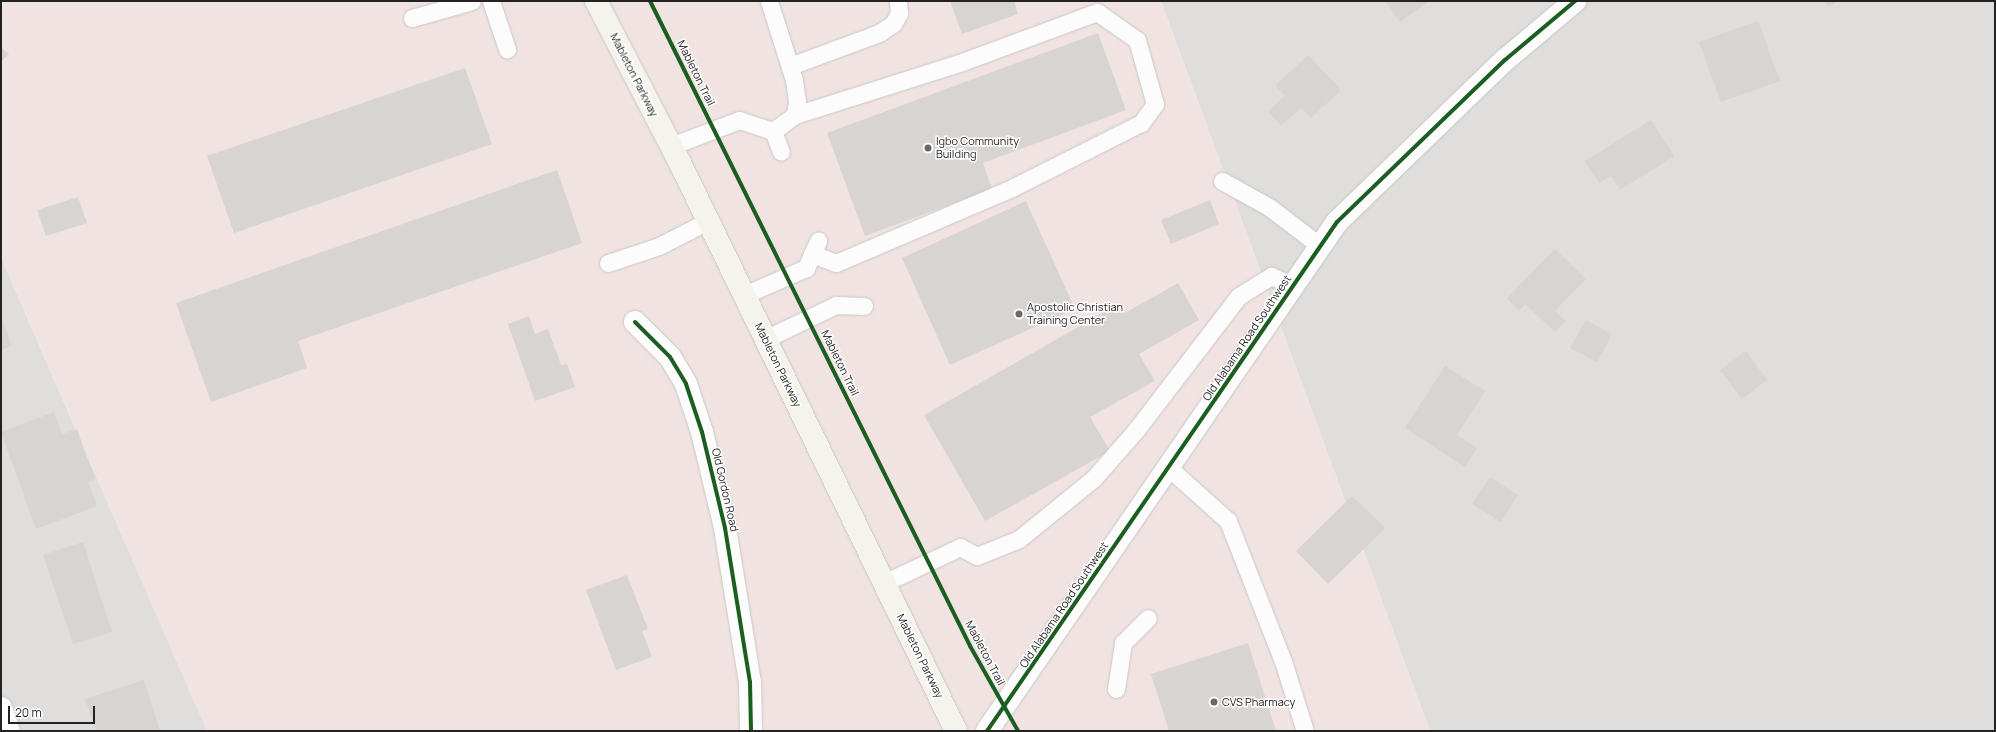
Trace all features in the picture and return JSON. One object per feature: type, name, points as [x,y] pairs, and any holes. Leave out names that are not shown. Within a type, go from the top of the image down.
[{"type":"main road","name":"Mableton Parkway","points":[[596,1],[671,146],[766,338],[956,731]]},
{"type":"street","name":"Old Alabama Road Southwest","points":[[987,731],[1337,222],[1494,70],[1575,1]]},
{"type":"street","name":"Old Gordon Road","points":[[635,322],[670,357],[686,384],[702,432],[725,528],[750,682],[751,731]]},
{"type":"street","points":[[1,708],[10,731]]},
{"type":"lane","points":[[412,18],[472,1]]},
{"type":"lane","points":[[491,1],[507,49]]},
{"type":"lane","points":[[769,1],[790,66],[797,101],[795,115]]},
{"type":"lane","points":[[790,66],[879,33],[893,24],[899,13],[898,1]]},
{"type":"lane","points":[[744,295],[806,268],[815,247],[836,263],[936,222],[1012,188],[1141,123],[1156,104],[1137,40],[1097,12],[962,62],[795,115],[773,132]]},
{"type":"lane","points":[[671,146],[738,120],[773,132],[781,152]]},
{"type":"lane","points":[[1222,181],[1269,207],[1320,246]]},
{"type":"lane","points":[[608,263],[659,246],[708,221]]},
{"type":"lane","points":[[884,583],[960,547],[977,556],[1019,539],[1094,478],[1136,430],[1239,296],[1271,276],[1294,286]]},
{"type":"lane","points":[[766,338],[836,305],[864,306]]},
{"type":"lane","points":[[1169,468],[1228,520],[1283,661],[1304,731]]},
{"type":"lane","points":[[1116,689],[1122,643],[1148,618]]},
{"type":"shaded area","points":[[1,1],[1161,1],[1430,731],[207,731],[1,257]]},
{"type":"shaded area","points":[[1161,1],[1995,1],[1995,731],[1430,731]]},
{"type":"shaded area","points":[[1,257],[48,366],[207,731],[1,731]]},
{"type":"building","points":[[950,1],[1014,1],[1018,14],[962,34]]},
{"type":"building","points":[[1385,1],[1430,1],[1400,22]]},
{"type":"building","points":[[1824,1],[1837,1],[1829,7]]},
{"type":"building","points":[[1758,21],[1780,81],[1721,102],[1699,42]]},
{"type":"building","name":"Igbo Community Building","points":[[1098,33],[1126,110],[983,163],[992,189],[865,236],[827,133]]},
{"type":"building","points":[[1,47],[9,54],[1,62]]},
{"type":"building","points":[[1308,55],[1341,90],[1311,118],[1301,108],[1281,126],[1268,111],[1285,96],[1275,86]]},
{"type":"building","points":[[465,68],[492,144],[234,233],[207,156]]},
{"type":"building","points":[[1651,120],[1674,156],[1620,190],[1611,176],[1599,183],[1585,161]]},
{"type":"building","points":[[557,170],[582,243],[298,341],[307,368],[211,402],[176,303]]},
{"type":"building","points":[[78,197],[87,223],[46,236],[37,210]]},
{"type":"building","points":[[1210,200],[1219,224],[1171,244],[1161,220]]},
{"type":"building","points":[[1026,201],[1075,309],[950,365],[902,258]]},
{"type":"building","points":[[1555,249],[1586,279],[1555,311],[1566,321],[1555,332],[1525,304],[1519,311],[1507,298]]},
{"type":"building","points":[[1178,283],[1199,320],[1139,354],[1155,381],[1090,417],[1110,451],[985,521],[924,415],[1120,303],[1125,313]]},
{"type":"building","points":[[1,316],[12,346],[1,350]]},
{"type":"building","points":[[529,316],[535,334],[548,329],[561,365],[567,364],[575,387],[535,401],[508,324]]},
{"type":"building","points":[[1586,320],[1612,334],[1597,362],[1570,348]]},
{"type":"building","points":[[1746,351],[1767,380],[1742,399],[1720,370]]},
{"type":"building","points":[[1445,366],[1485,391],[1457,435],[1477,448],[1465,467],[1405,428]]},
{"type":"building","points":[[54,412],[62,434],[77,429],[95,479],[88,482],[97,506],[36,529],[1,432]]},
{"type":"building","points":[[1490,477],[1518,495],[1501,522],[1472,504]]},
{"type":"building","points":[[1352,496],[1385,528],[1328,584],[1296,551]]},
{"type":"building","points":[[83,542],[112,632],[73,644],[43,555]]},
{"type":"building","points":[[627,575],[648,629],[642,631],[652,657],[616,670],[586,590]]},
{"type":"building","name":"CVS Pharmacy","points":[[1248,643],[1276,731],[1169,731],[1151,674]]},
{"type":"building","points":[[144,680],[160,731],[96,731],[85,699]]},
{"type":"cycle path","name":"Mableton Trail","points":[[650,1],[970,646],[1018,731]]},
{"type":"cycle path","points":[[987,731],[1337,222],[1505,60],[1575,1]]},
{"type":"cycle path","points":[[635,322],[670,357],[686,384],[702,432],[725,528],[750,682],[751,731]]},
{"type":"place","name":"Igbo Community Building","points":[[928,148]]},
{"type":"place","name":"Apostolic Christian Training Center","points":[[1019,314]]},
{"type":"place","name":"CVS Pharmacy","points":[[1214,702]]}]
